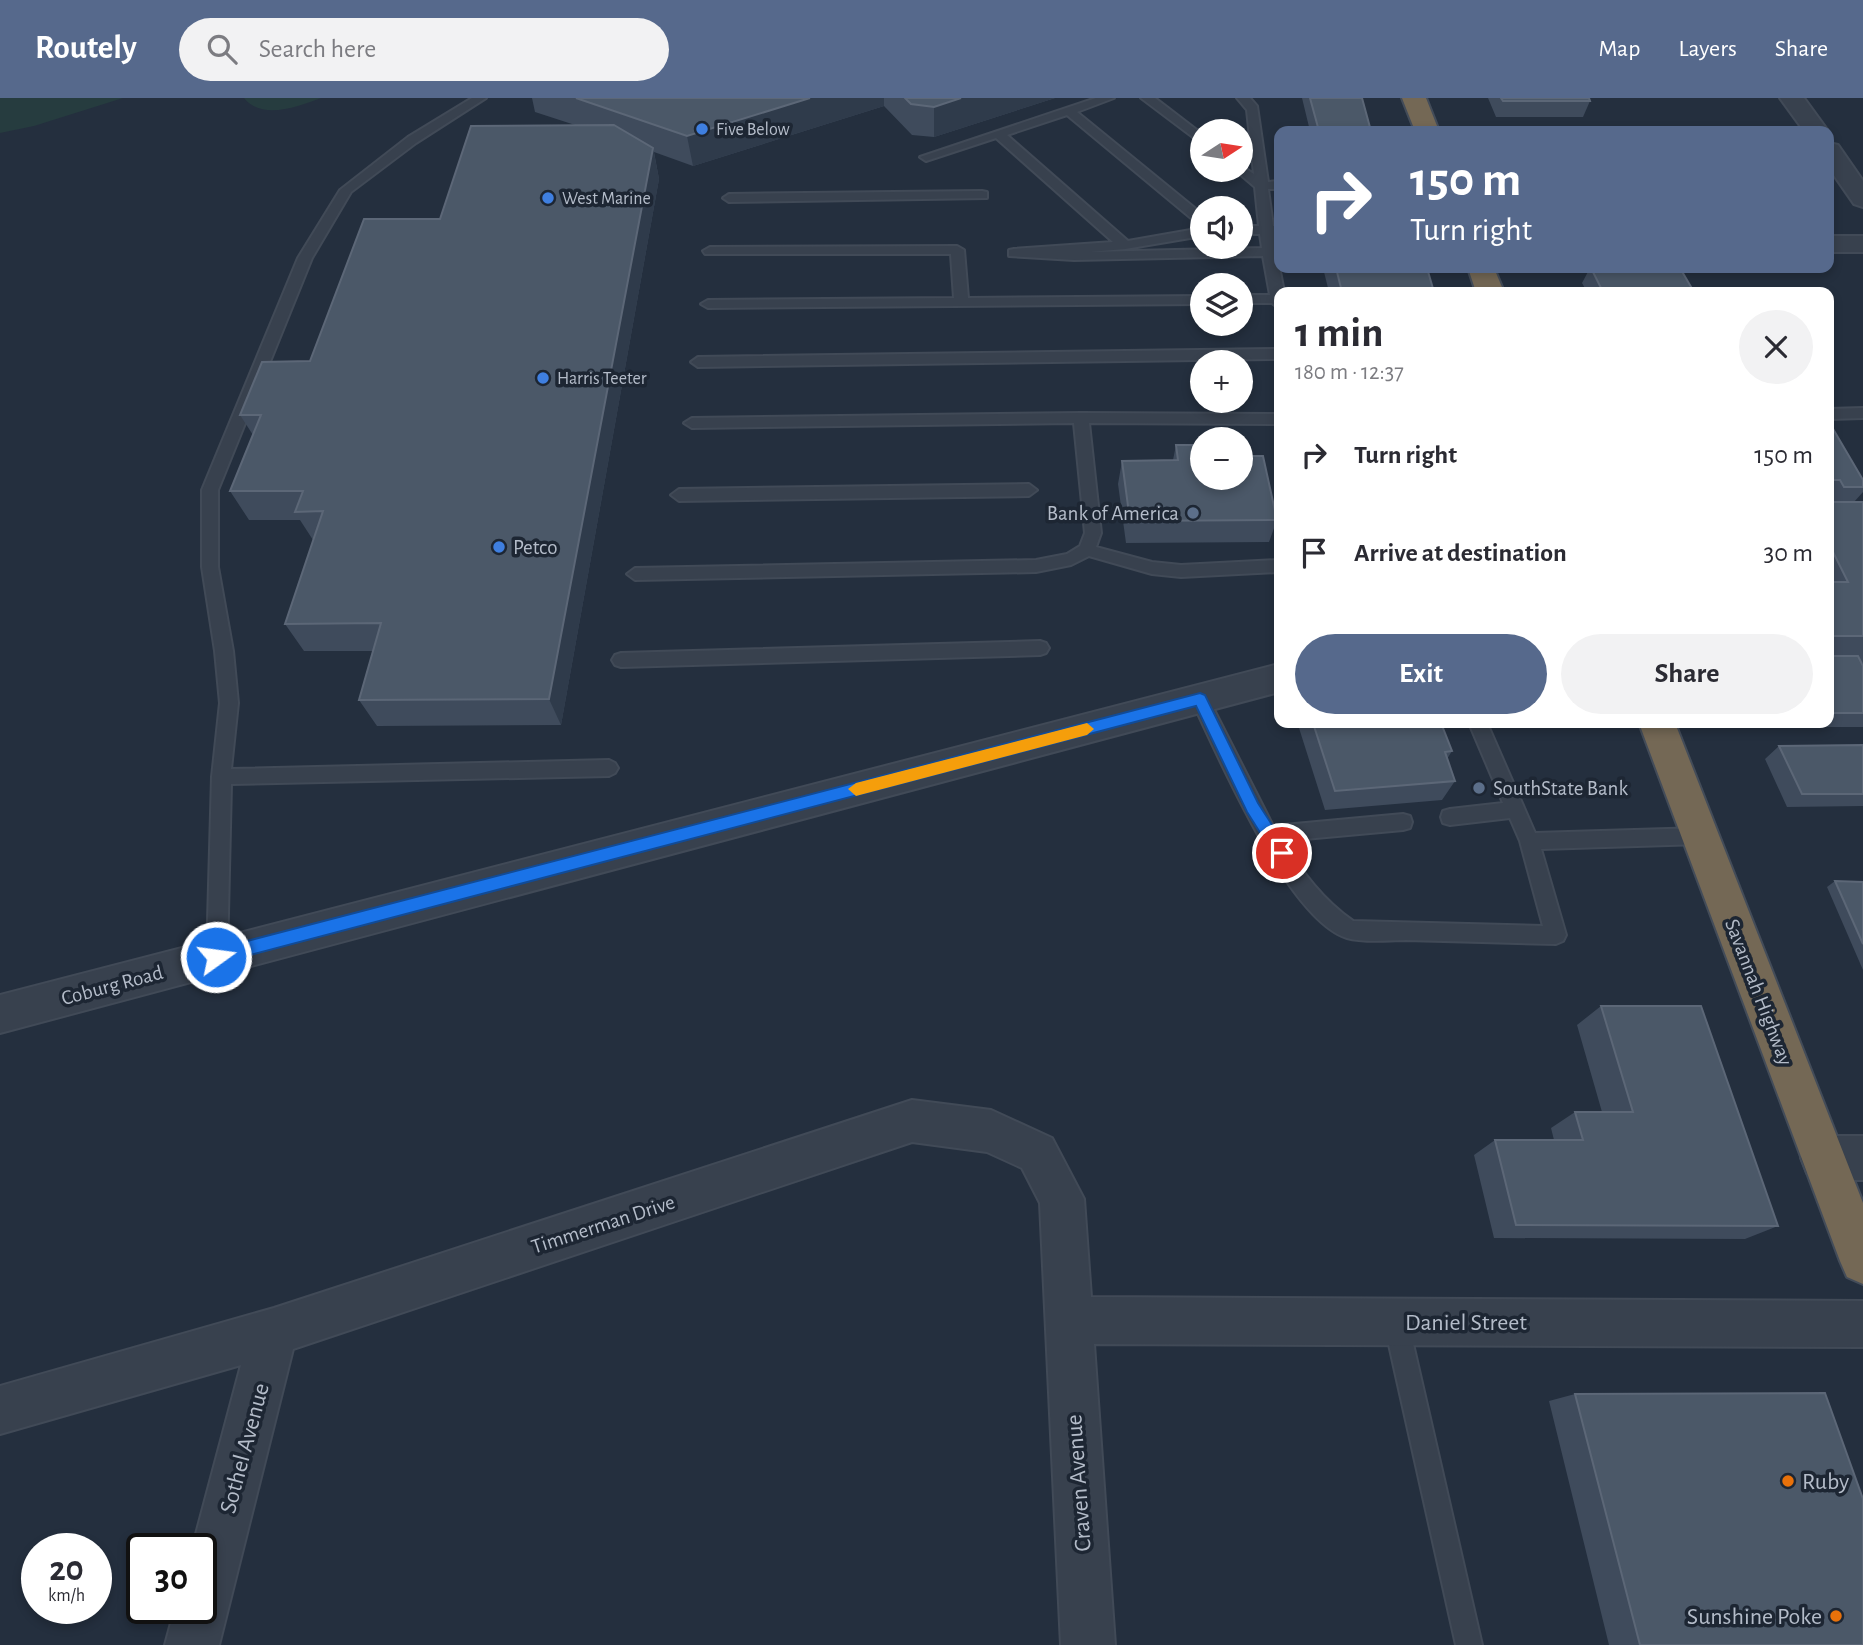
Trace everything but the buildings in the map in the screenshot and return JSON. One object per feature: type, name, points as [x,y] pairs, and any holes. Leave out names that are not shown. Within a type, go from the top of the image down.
[{"type":"highway","points":[[1414,98],[1425,126]]},
{"type":"highway","name":"Savannah Highway","points":[[1659,728],[1701,836],[1843,1158],[1863,1261]]},
{"type":"street","points":[[1793,98],[1813,126]]},
{"type":"street","points":[[1834,157],[1863,199]]},
{"type":"street","points":[[1834,244],[1863,244]]},
{"type":"street","name":"Coburg Road","points":[[0,1014],[1274,679]]},
{"type":"street","name":"Timmerman Drive","points":[[0,1410],[274,1332],[912,1121],[991,1131],[1037,1153],[1062,1199],[1068,1320]]},
{"type":"street","name":"Daniel Street","points":[[1068,1320],[1863,1324]]},
{"type":"street","name":"Craven Avenue","points":[[1068,1320],[1088,1645]]},
{"type":"street","name":"Sothel Avenue","points":[[192,1645],[274,1332]]},
{"type":"lane","points":[[216,957],[222,777],[229,703],[224,651],[210,566],[210,491],[305,258],[346,190],[412,140],[480,98]]},
{"type":"lane","points":[[926,158],[1108,98]]},
{"type":"lane","points":[[1147,98],[1190,131]]},
{"type":"lane","points":[[1190,234],[1125,245],[1014,253],[1074,256],[1274,252],[1273,230],[1262,186],[1253,109],[1244,98]]},
{"type":"lane","points":[[1069,111],[1190,210]]},
{"type":"lane","points":[[999,134],[1125,245]]},
{"type":"lane","points":[[1253,179],[1262,186],[1274,186]]},
{"type":"lane","points":[[729,198],[982,195]]},
{"type":"lane","points":[[1253,230],[1273,230]]},
{"type":"lane","points":[[710,251],[957,250],[961,300]]},
{"type":"lane","points":[[708,304],[1190,299]]},
{"type":"lane","points":[[1253,300],[1274,302]]},
{"type":"lane","points":[[698,362],[1274,354]]},
{"type":"lane","points":[[1834,414],[1863,413]]},
{"type":"lane","points":[[692,423],[1082,418],[1274,419]]},
{"type":"lane","points":[[635,574],[1036,566],[1071,559],[1087,550],[1093,533],[1082,418]]},
{"type":"lane","points":[[678,495],[1029,490]]},
{"type":"lane","points":[[1087,550],[1152,568],[1181,571],[1274,566]]},
{"type":"lane","points":[[621,660],[1040,648]]},
{"type":"lane","points":[[1200,699],[1253,807],[1305,890],[1334,922],[1350,930],[1556,935],[1529,841],[1480,728]]},
{"type":"lane","points":[[222,777],[609,768]]},
{"type":"lane","points":[[1450,817],[1517,809]]},
{"type":"lane","points":[[1270,834],[1403,822]]},
{"type":"lane","points":[[1529,841],[1701,836]]},
{"type":"lane","points":[[1396,1322],[1469,1645]]},
{"type":"green space","points":[[0,98],[123,98],[34,126],[0,133]]},
{"type":"green space","points":[[244,98],[321,98],[292,108],[270,110],[252,105]]},
{"type":"slow traffic","points":[[856,789],[1087,729]]},
{"type":"place","name":"Five Below","points":[[702,129]]},
{"type":"place","name":"West Marine","points":[[548,198]]},
{"type":"place","name":"Harris Teeter","points":[[543,378]]},
{"type":"place","name":"Bank of America","points":[[1193,513]]},
{"type":"place","name":"Petco","points":[[499,547]]},
{"type":"place","name":"SouthState Bank","points":[[1479,788]]},
{"type":"place","name":"Ruby","points":[[1788,1481]]},
{"type":"place","name":"Sunshine Poke","points":[[1836,1616]]},
{"type":"route","points":[[216,957],[1200,699],[1253,807],[1282,853]]}]
